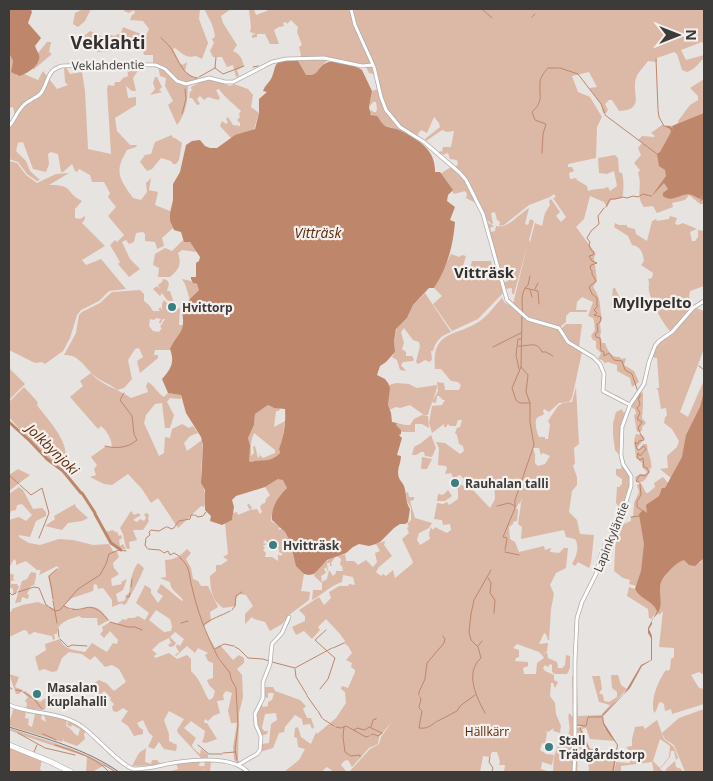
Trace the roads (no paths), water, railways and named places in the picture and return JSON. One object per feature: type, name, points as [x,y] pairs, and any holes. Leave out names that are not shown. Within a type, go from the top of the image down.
[{"type":"highway","points":[[9,745],[71,772]]},
{"type":"street","points":[[351,9],[355,25],[373,65],[384,106],[397,125],[424,142],[466,180],[482,211],[507,300],[528,319],[559,328],[569,342],[593,357],[600,364],[604,374],[604,391],[630,405]]},
{"type":"street","name":"Veklahdentie","points":[[9,126],[16,119],[22,106],[40,94],[51,71],[62,66],[156,65],[165,69],[177,81],[188,84],[209,78],[233,82],[272,62],[289,59],[308,60],[322,58],[350,62],[362,66],[373,65]]},
{"type":"street","name":"Lapinkyläntie","points":[[574,772],[575,660],[578,615],[583,598],[596,574],[602,552],[622,514],[631,486],[631,476],[623,464],[620,449],[621,431],[630,405],[644,384],[649,362],[658,343],[672,332],[693,308],[704,301]]},
{"type":"street","points":[[238,765],[257,754],[260,750],[261,737],[256,725],[255,714],[263,698],[263,682],[270,664],[272,644],[282,634],[289,617]]},
{"type":"street","points":[[9,705],[21,710],[44,712],[73,720],[95,736],[122,764],[130,768],[152,768],[180,762],[205,760],[229,762],[238,765],[248,772]]},
{"type":"water","points":[[9,9],[31,10],[28,23],[41,38],[35,46],[39,55],[38,62],[30,71],[19,76],[11,72],[13,61],[9,53]]},
{"type":"water","name":"Vitträsk","points":[[298,61],[306,75],[316,73],[323,65],[329,62],[344,63],[362,70],[372,91],[369,107],[371,115],[377,116],[386,126],[406,133],[419,141],[429,151],[435,172],[440,172],[453,190],[448,195],[447,201],[455,207],[450,220],[455,222],[453,240],[449,257],[442,273],[434,288],[429,288],[413,305],[407,318],[396,329],[395,352],[380,366],[377,375],[388,383],[390,388],[388,405],[392,422],[397,423],[396,425],[401,430],[399,435],[402,438],[397,455],[401,456],[398,475],[404,486],[410,509],[408,522],[394,528],[376,544],[369,546],[359,544],[346,553],[327,560],[314,574],[309,575],[304,574],[296,566],[290,541],[285,532],[272,520],[276,503],[287,488],[283,480],[278,479],[265,487],[236,496],[232,500],[234,507],[232,520],[222,525],[210,521],[211,516],[205,510],[205,490],[201,483],[203,445],[201,437],[186,413],[181,395],[168,393],[162,379],[171,365],[170,349],[182,328],[182,312],[187,302],[199,290],[191,277],[196,277],[196,263],[200,257],[190,242],[184,242],[181,232],[174,230],[170,221],[173,184],[180,172],[186,145],[192,141],[200,140],[205,146],[217,148],[235,135],[255,129],[259,113],[259,99],[267,92],[263,91],[271,79],[278,62]],"holes":[[[268,405],[274,408],[285,409],[285,425],[279,449],[280,453],[269,460],[251,462],[249,461],[250,446],[248,438],[254,425],[255,414]]]},
{"type":"water","points":[[704,113],[704,198],[700,202],[702,196],[700,199],[688,194],[670,199],[667,198],[663,196],[663,193],[668,189],[664,183],[651,197],[666,176],[665,170],[659,166],[657,154],[671,132],[670,129],[664,126],[670,126],[673,129],[672,126]]},
{"type":"water","points":[[704,391],[704,558],[695,566],[689,565],[684,560],[675,565],[665,575],[660,587],[661,601],[659,610],[654,618],[657,611],[655,607],[640,596],[635,589],[641,571],[644,544],[639,514],[643,510],[647,513],[646,505],[659,496],[662,488],[665,488],[682,457],[686,435],[700,407]]},
{"type":"water","points":[[652,620],[649,629],[652,636],[652,660],[642,666],[630,688],[603,716],[604,723],[618,745],[614,770],[612,772],[617,745],[604,726],[602,718],[603,714],[624,694],[641,665],[651,660],[651,638],[648,628]]},
{"type":"waterway","points":[[482,9],[492,18]]},
{"type":"waterway","points":[[532,17],[535,14]]},
{"type":"waterway","points":[[161,38],[170,47],[184,70],[192,77],[197,78]]},
{"type":"waterway","points":[[199,77],[215,68],[216,57]]},
{"type":"waterway","points":[[656,59],[658,109]]},
{"type":"waterway","points":[[215,68],[223,74],[244,66]]},
{"type":"waterway","points":[[253,67],[258,66]]},
{"type":"waterway","points":[[542,153],[543,134],[546,124],[535,120],[532,112],[540,101],[540,82],[543,75],[548,68],[559,68]]},
{"type":"waterway","points":[[560,68],[578,74],[601,104],[605,114]]},
{"type":"waterway","points":[[182,114],[186,99],[185,89]]},
{"type":"waterway","points":[[658,110],[659,117],[664,126]]},
{"type":"waterway","points":[[605,115],[657,154]]},
{"type":"waterway","points":[[606,207],[610,199],[638,197],[643,194],[651,196]]},
{"type":"waterway","points":[[604,208],[598,216],[599,224],[591,231],[587,238],[590,242],[591,250],[594,252],[593,255],[589,256],[592,261],[597,263],[591,265],[590,268],[596,281],[589,287],[592,294],[597,298],[597,307],[594,310],[597,313],[594,315],[601,317],[600,322],[597,324],[598,332],[595,334],[596,337],[600,338],[601,351],[604,352],[604,356],[609,353],[614,360],[622,361],[625,370],[632,374],[638,392]]},
{"type":"waterway","points":[[523,314],[523,295],[530,276]]},
{"type":"waterway","points":[[535,289],[538,283]]},
{"type":"waterway","points":[[525,288],[538,291],[539,304]]},
{"type":"waterway","points":[[530,290],[532,297]]},
{"type":"waterway","points":[[505,550],[507,538],[503,537],[515,508],[515,500],[534,445],[530,422],[530,403],[526,392],[528,375],[521,367],[522,316]]},
{"type":"waterway","points":[[493,347],[521,333]]},
{"type":"waterway","points":[[519,369],[516,355],[518,339],[521,339]]},
{"type":"waterway","points":[[518,346],[535,345],[542,352],[553,356]]},
{"type":"waterway","points":[[699,366],[704,370]]},
{"type":"waterway","points":[[521,367],[512,388],[516,400],[520,403],[530,403]]},
{"type":"waterway","points":[[105,446],[122,447],[130,445],[137,440],[134,434],[132,416],[120,400],[124,393]]},
{"type":"waterway","points":[[640,394],[638,398],[640,404],[637,408],[640,413],[637,419],[642,422],[638,428],[640,432]]},
{"type":"waterway","name":"Jolkbynjoki","points":[[9,422],[47,459],[63,471],[81,493]]},
{"type":"waterway","points":[[639,482],[636,481],[640,475],[645,476],[649,472],[644,467],[643,458],[640,460],[637,457],[638,453],[640,456],[646,449],[644,446],[639,450],[637,449],[635,442],[638,444],[639,441],[644,440],[640,433]]},
{"type":"waterway","points":[[9,475],[19,484]]},
{"type":"waterway","points":[[640,484],[641,495],[637,501],[637,507],[643,511]]},
{"type":"waterway","points":[[20,485],[31,495],[42,488],[49,513],[39,538]]},
{"type":"waterway","name":"Jolkbynjoki","points":[[82,493],[95,513]]},
{"type":"waterway","points":[[497,506],[509,503],[515,506]]},
{"type":"waterway","points":[[195,515],[198,517],[203,516],[206,512]]},
{"type":"waterway","name":"Jolkbynjoki","points":[[95,514],[111,543],[121,550]]},
{"type":"waterway","points":[[175,526],[179,521],[190,519],[191,515],[194,515]]},
{"type":"waterway","points":[[631,517],[640,516]]},
{"type":"waterway","points":[[146,538],[150,535],[149,532],[151,530],[159,531],[166,527]]},
{"type":"waterway","points":[[167,527],[172,529],[175,527]]},
{"type":"waterway","points":[[146,539],[145,545],[147,548]]},
{"type":"waterway","points":[[148,549],[160,550],[164,553],[168,551],[170,555],[174,553],[179,556]]},
{"type":"waterway","points":[[49,607],[55,611],[60,610],[78,589],[100,575],[109,554],[119,550],[126,551]]},
{"type":"waterway","points":[[505,552],[519,555]]},
{"type":"waterway","points":[[180,557],[186,564],[202,621],[219,659]]},
{"type":"waterway","points":[[52,591],[49,576],[57,569]]},
{"type":"waterway","points":[[485,713],[476,693],[473,678],[473,671],[481,658],[478,647],[471,640],[469,632],[474,600],[491,570]]},
{"type":"waterway","points":[[488,578],[491,583],[490,593],[495,600],[494,613]]},
{"type":"waterway","points":[[131,587],[132,579]]},
{"type":"waterway","points":[[18,592],[34,587],[39,588],[48,606]]},
{"type":"waterway","points":[[9,592],[12,595],[16,593]]},
{"type":"waterway","points":[[52,592],[53,599]]},
{"type":"waterway","points":[[232,610],[235,606],[236,596],[242,592]]},
{"type":"waterway","points":[[127,597],[129,597],[130,593]]},
{"type":"waterway","points":[[53,601],[57,623]]},
{"type":"waterway","points":[[64,606],[77,610],[90,607],[101,612],[108,620]]},
{"type":"waterway","points":[[203,625],[230,611]]},
{"type":"waterway","points":[[181,623],[188,621]]},
{"type":"waterway","points":[[110,622],[142,630]]},
{"type":"waterway","points":[[58,629],[59,637]]},
{"type":"waterway","points":[[326,630],[315,640],[327,651]]},
{"type":"waterway","points":[[419,695],[425,679],[427,663],[444,643],[445,639],[443,636]]},
{"type":"waterway","points":[[60,639],[68,647],[72,645],[87,646]]},
{"type":"waterway","points":[[478,646],[482,641]]},
{"type":"waterway","points":[[333,648],[344,643]]},
{"type":"waterway","points":[[215,649],[224,644],[234,646]]},
{"type":"waterway","points":[[235,647],[248,658],[269,661]]},
{"type":"waterway","points":[[272,662],[295,668],[332,648]]},
{"type":"waterway","points":[[320,689],[328,679],[335,658],[328,652]]},
{"type":"waterway","points":[[220,660],[230,673],[236,688],[238,726],[235,749],[237,760]]},
{"type":"waterway","points":[[295,669],[296,677],[307,695]]},
{"type":"waterway","points":[[16,690],[22,691]]},
{"type":"waterway","points":[[23,692],[34,699],[42,709]]},
{"type":"waterway","points":[[438,721],[457,711],[460,706],[475,695]]},
{"type":"waterway","points":[[307,696],[317,710]]},
{"type":"waterway","points":[[419,707],[420,697]]},
{"type":"waterway","points":[[419,708],[422,711],[419,728],[429,727],[437,721]]},
{"type":"waterway","points":[[318,711],[322,718]]},
{"type":"waterway","points":[[577,725],[586,726],[588,717],[602,717]]},
{"type":"waterway","points":[[371,727],[373,720],[376,718]]},
{"type":"waterway","points":[[323,719],[334,726]]},
{"type":"waterway","points":[[336,727],[346,726],[366,737],[369,736]]},
{"type":"waterway","points":[[344,727],[345,752],[351,756],[360,755],[360,757]]},
{"type":"waterway","points":[[354,730],[357,728],[365,730],[369,727],[382,733]]},
{"type":"waterway","points":[[580,728],[589,749],[616,752]]},
{"type":"waterway","points":[[18,733],[45,748],[75,755]]},
{"type":"waterway","points":[[371,735],[378,736],[382,733]]},
{"type":"waterway","points":[[43,734],[56,740]]},
{"type":"waterway","points":[[34,752],[37,745]]},
{"type":"waterway","points":[[55,745],[91,758],[109,772]]},
{"type":"waterway","points":[[198,745],[209,754],[222,754]]},
{"type":"waterway","points":[[223,753],[235,752]]},
{"type":"waterway","points":[[490,757],[489,762],[493,768],[492,772]]},
{"type":"waterway","points":[[104,765],[116,772]]},
{"type":"waterway","points":[[241,769],[244,772]]},
{"type":"railway","points":[[9,727],[80,751],[119,772]]},
{"type":"place","name":"Hvittorp","points":[[172,307]]},
{"type":"place","name":"Rauhalan talli","points":[[455,483]]},
{"type":"place","name":"Hvitträsk","points":[[273,545]]},
{"type":"place","name":"Masalan kuplahalli","points":[[37,694]]},
{"type":"place","name":"Stall Trädgårdstorp","points":[[549,747]]},
{"type":"district","name":"Veklahti","points":[[108,42]]},
{"type":"district","name":"Vitträsk","points":[[484,272]]},
{"type":"district","name":"Myllypelto","points":[[652,302]]},
{"type":"park label","name":"Hällkärr","points":[[487,731]]}]
